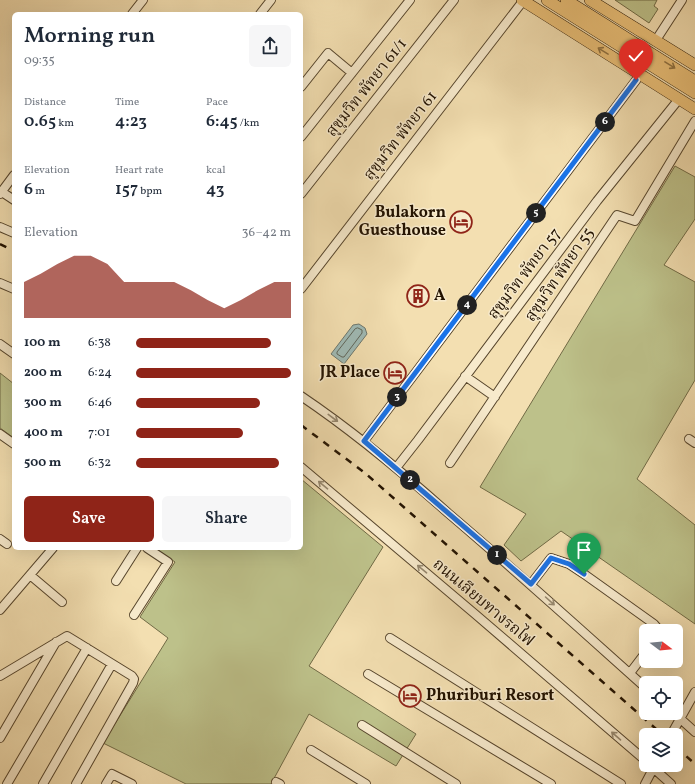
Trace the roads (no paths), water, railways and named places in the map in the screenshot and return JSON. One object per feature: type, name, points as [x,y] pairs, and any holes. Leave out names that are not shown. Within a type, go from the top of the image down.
[{"type":"highway","points":[[523,0],[695,109]]},
{"type":"highway","points":[[547,0],[695,93]]},
{"type":"highway","points":[[566,0],[695,81]]},
{"type":"highway","points":[[590,0],[695,65]]},
{"type":"street","points":[[134,12],[143,0]]},
{"type":"street","points":[[262,12],[271,0]]},
{"type":"street","points":[[303,134],[410,0]]},
{"type":"street","name":"สุขุมวิท พัทยา 61/1","points":[[303,191],[454,0]]},
{"type":"street","name":"สุขุมวิท พัทยา 61","points":[[303,286],[523,0]]},
{"type":"street","points":[[656,40],[682,0]]},
{"type":"street","points":[[303,84],[328,53],[352,72]]},
{"type":"street","points":[[364,441],[640,75]]},
{"type":"street","name":"สุขุมวิท พัทยา 57","points":[[396,468],[596,201],[679,99]]},
{"type":"street","name":"สุขุมวิท พัทยา 55","points":[[450,463],[617,215],[635,222],[695,121]]},
{"type":"street","points":[[12,178],[1,193],[12,199]]},
{"type":"street","points":[[0,227],[12,232]]},
{"type":"street","points":[[0,283],[12,288]]},
{"type":"street","points":[[0,344],[12,353]]},
{"type":"street","points":[[466,376],[495,396]]},
{"type":"street","points":[[303,397],[364,441],[396,468],[531,584],[639,681]]},
{"type":"street","points":[[0,434],[12,443]]},
{"type":"street","name":"ถนนเลียบทางรถไฟ","points":[[303,469],[639,755]]},
{"type":"street","points":[[0,539],[7,544]]},
{"type":"street","points":[[1,606],[51,550]]},
{"type":"street","points":[[116,581],[136,550]]},
{"type":"street","points":[[134,615],[168,562],[150,550]]},
{"type":"street","points":[[531,584],[551,558],[569,564],[654,624]]},
{"type":"street","points":[[30,575],[62,602]]},
{"type":"street","points":[[0,676],[67,636],[134,679],[76,784]]},
{"type":"street","points":[[390,638],[621,784]]},
{"type":"street","points":[[0,738],[57,641]]},
{"type":"street","points":[[7,784],[87,648]]},
{"type":"street","points":[[630,673],[639,661]]},
{"type":"street","points":[[43,784],[112,664]]},
{"type":"street","points":[[368,674],[551,784]]},
{"type":"street","points":[[683,709],[694,697]]},
{"type":"street","points":[[682,720],[695,732]]},
{"type":"street","points":[[362,725],[456,784]]},
{"type":"street","points":[[311,750],[366,784]]},
{"type":"street","points":[[645,784],[650,772]]},
{"type":"street","points":[[659,772],[671,784]]},
{"type":"street","points":[[106,784],[112,774],[132,784]]},
{"type":"water","points":[[359,324],[365,328],[367,334],[344,364],[331,354],[353,325]]},
{"type":"railway","points":[[0,244],[12,250]]},
{"type":"railway","points":[[303,426],[365,473],[655,728]]},
{"type":"railway","points":[[683,753],[695,764]]},
{"type":"place","name":"Bulakorn Guesthouse","points":[[461,222]]},
{"type":"place","name":"A","points":[[418,296]]},
{"type":"place","name":"JR Place","points":[[395,373]]},
{"type":"place","name":"Phuriburi Resort","points":[[410,696]]}]
